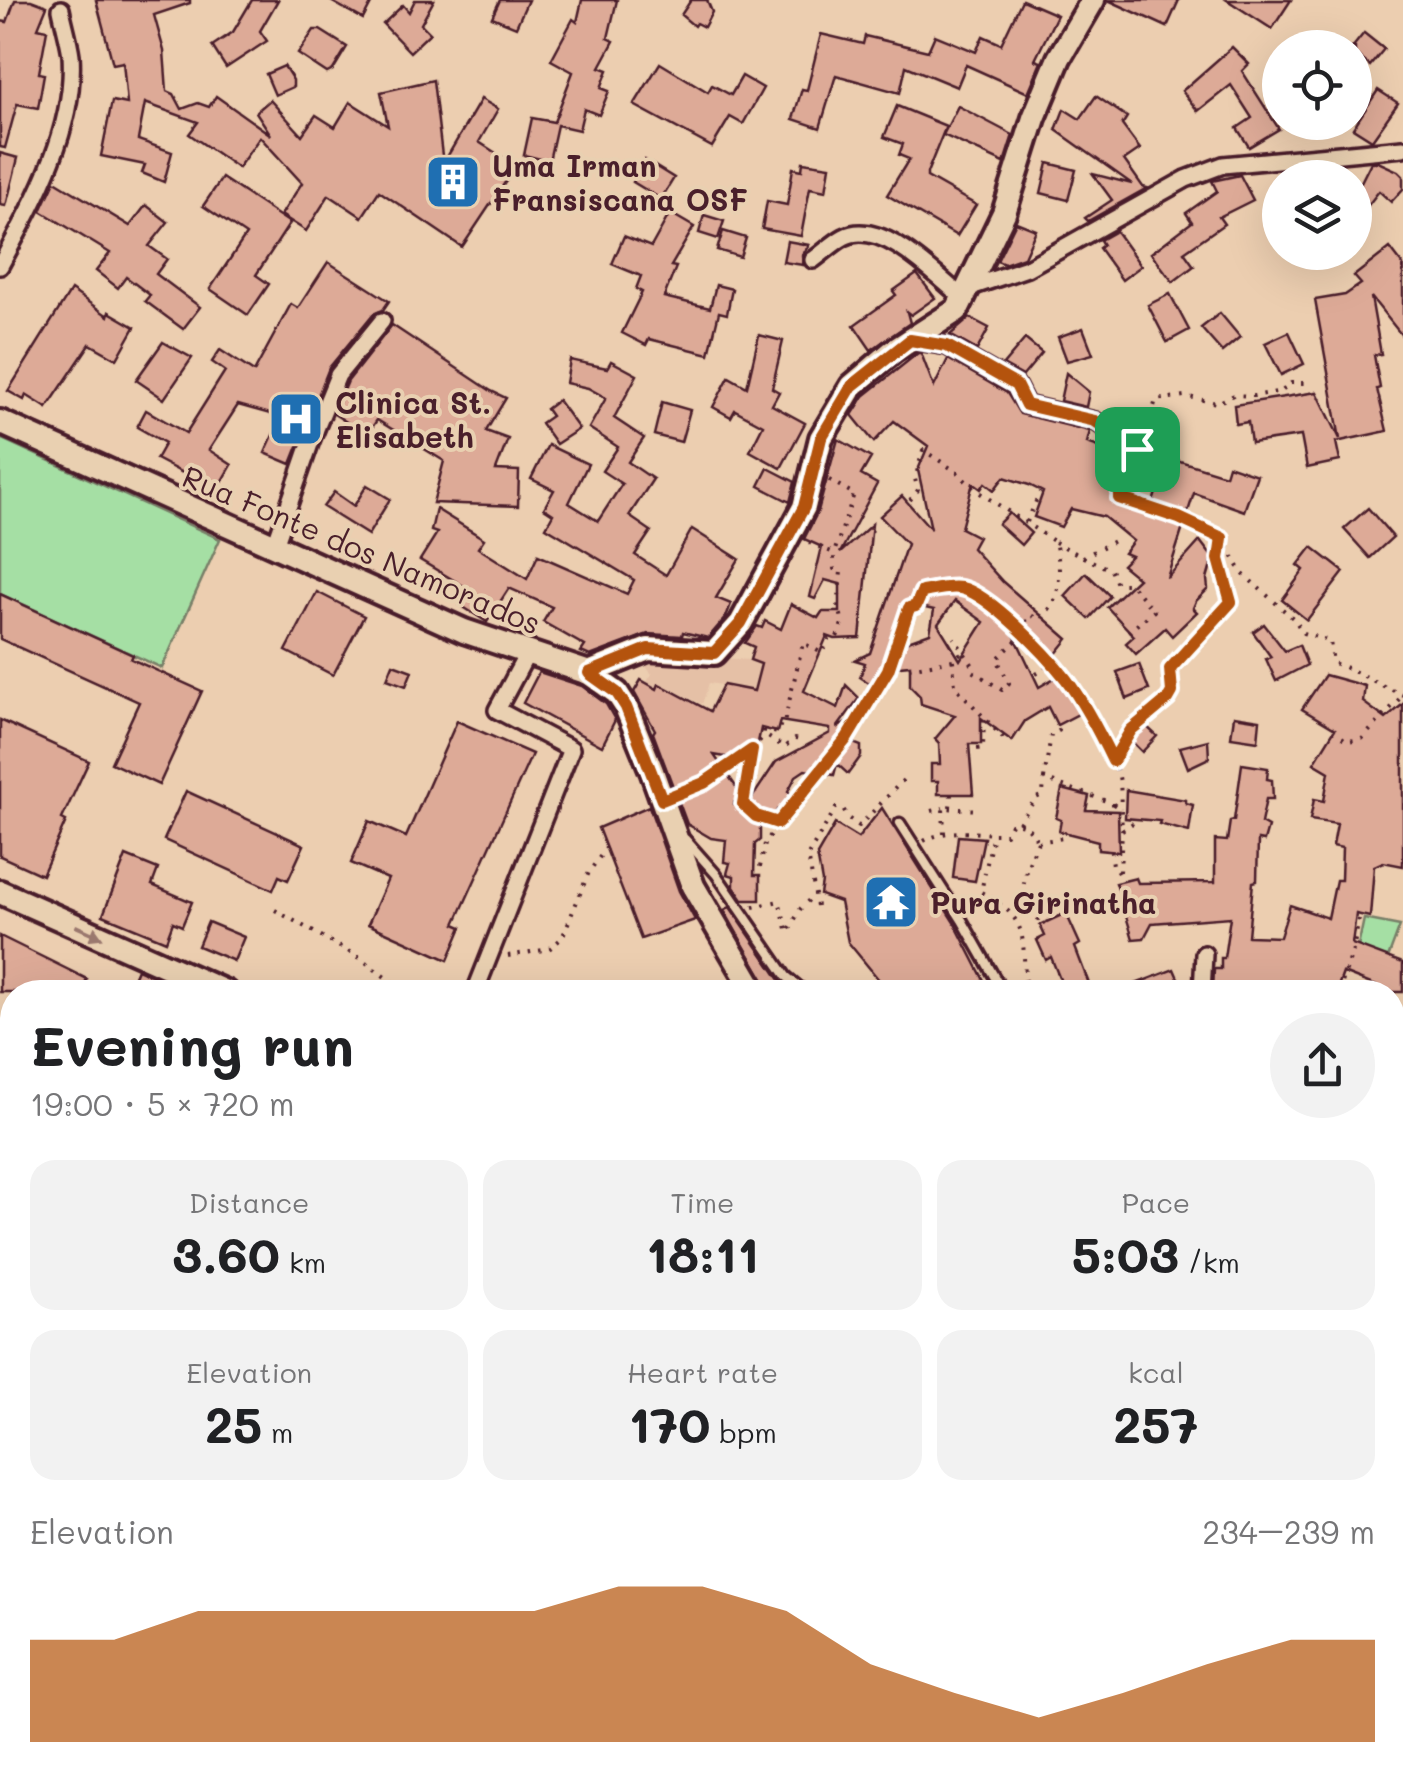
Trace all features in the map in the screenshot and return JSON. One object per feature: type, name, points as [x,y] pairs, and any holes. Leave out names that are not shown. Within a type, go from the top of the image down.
[{"type":"street","points":[[589,673],[648,649],[714,653],[741,623],[804,507],[821,438],[852,386],[910,340],[957,310],[1004,213],[1058,58],[1093,0]]},
{"type":"street","points":[[0,266],[27,216],[64,126],[71,56],[61,10]]},
{"type":"street","points":[[965,293],[1027,268],[1186,179],[1223,165],[1403,148]]},
{"type":"street","points":[[813,260],[847,234],[873,233],[898,245],[965,293]]},
{"type":"street","points":[[275,546],[338,374],[382,321]]},
{"type":"street","points":[[910,340],[947,346],[1016,385],[1026,405],[1095,421],[1146,455]]},
{"type":"street","name":"Rua Fonte dos Namorados","points":[[0,422],[464,630],[589,673],[617,693],[626,707],[705,912],[748,980]]},
{"type":"street","points":[[480,980],[571,749],[498,710],[527,654]]},
{"type":"street","points":[[0,892],[198,980]]},
{"type":"street","points":[[1203,980],[1204,954]]},
{"type":"lane","points":[[672,824],[716,874],[791,980]]},
{"type":"lane","points":[[900,824],[996,980]]},
{"type":"path","points":[[1304,383],[1291,383],[1282,390],[1254,396],[1234,395],[1217,403],[1184,396],[1156,400],[1140,474],[1128,472],[1119,498],[1179,518],[1222,538],[1243,574],[1295,620],[1303,632],[1330,641],[1334,664],[1353,669],[1403,695],[1362,739],[1348,741],[1342,737]]},
{"type":"path","points":[[910,500],[918,490],[915,479],[923,450],[1054,542],[1111,570],[1117,584],[1130,584],[1154,611],[1128,632]]},
{"type":"path","points":[[764,736],[763,730],[778,733],[784,723],[803,642],[822,653],[829,638],[836,638],[842,628],[838,609],[841,571],[834,569],[834,552],[854,494],[823,477],[823,467],[815,464]]},
{"type":"path","points":[[1027,522],[1040,492]]},
{"type":"path","points":[[1083,557],[1120,538]]},
{"type":"path","points":[[1113,761],[1131,730],[1168,699],[1172,692],[1170,669],[1231,602],[1219,559],[1222,538]]},
{"type":"path","points":[[800,540],[834,552]]},
{"type":"path","points":[[1028,638],[1026,619],[1044,615],[1056,596],[1061,565],[1054,542]]},
{"type":"path","points":[[915,587],[922,592],[960,588],[972,592],[1022,628],[1066,680],[1120,775],[1123,881]]},
{"type":"path","points":[[760,867],[764,844],[847,738],[888,670],[909,608],[916,606],[922,592]]},
{"type":"path","points":[[954,638],[973,671],[1002,690],[1009,683],[997,659],[1019,638],[1028,638]]},
{"type":"path","points":[[909,668],[953,660],[962,652]]},
{"type":"path","points":[[953,660],[955,686],[1004,739]]},
{"type":"path","points":[[1036,674],[1045,669],[1048,661]]},
{"type":"path","points":[[976,749],[984,748],[984,718]]},
{"type":"path","points":[[1020,823],[1036,798],[1043,795],[1051,735],[1060,730]]},
{"type":"path","points":[[764,736],[784,746],[795,739],[802,740]]},
{"type":"path","points":[[662,800],[704,783],[752,750],[764,736]]},
{"type":"path","points":[[743,804],[752,750]]},
{"type":"path","points":[[817,906],[808,855],[836,808],[843,808],[859,826],[907,776]]},
{"type":"path","points":[[1044,778],[1121,809]]},
{"type":"path","points":[[944,834],[951,794]]},
{"type":"path","points":[[725,802],[743,804],[756,816],[778,823]]},
{"type":"path","points":[[1112,803],[1112,811]]},
{"type":"path","points":[[932,810],[980,810]]},
{"type":"path","points":[[915,846],[935,834],[1006,834],[1011,824],[1020,823],[1030,828],[1038,842]]},
{"type":"path","points":[[1122,830],[1133,823]]},
{"type":"path","points":[[1038,842],[1062,838],[1067,833]]},
{"type":"path","points":[[992,834],[981,892],[1003,904],[1021,924],[1026,980]]},
{"type":"path","points":[[1038,842],[1026,870],[1022,896],[1038,919],[1054,918]]},
{"type":"path","points":[[488,959],[549,949],[562,938],[589,872],[606,848]]},
{"type":"path","points":[[1111,852],[1113,865],[1120,872]]},
{"type":"path","points":[[740,910],[779,901],[788,932],[801,908],[814,895]]},
{"type":"path","points":[[275,910],[360,958],[388,980]]},
{"type":"path","points":[[1343,980],[1359,919]]},
{"type":"shaded area","points":[[649,653],[760,664],[751,701],[735,687],[709,683],[702,704],[660,684],[658,689],[646,683],[652,674],[643,663]]},
{"type":"green space","points":[[0,438],[220,539],[162,668],[0,594]]},
{"type":"green space","points":[[1364,919],[1400,926],[1388,958],[1358,947]]},
{"type":"building","points":[[15,0],[47,6],[38,28],[47,30],[39,73],[44,74],[38,108],[17,104],[5,148],[0,147],[0,21],[7,22]]},
{"type":"building","points":[[96,0],[190,0],[154,15],[164,51],[167,91],[174,94],[182,109],[198,103],[209,107],[216,96],[271,135],[256,112],[270,100],[302,135],[316,115],[335,127],[350,102],[388,126],[381,92],[433,80],[443,164],[481,99],[498,109],[479,142],[516,166],[462,247],[379,191],[362,217],[329,195],[306,231],[281,215],[302,183],[260,137],[238,168],[189,134],[198,122],[145,103],[138,140],[172,152],[164,182],[142,173],[145,165],[101,156],[112,101],[127,104],[123,62],[113,64]]},
{"type":"building","points":[[252,0],[278,0],[260,31],[267,41],[226,68],[212,46],[233,32]]},
{"type":"building","points":[[329,0],[373,0],[363,19]]},
{"type":"building","points":[[415,0],[434,0],[421,24],[430,33],[410,52],[383,24],[403,5],[409,12]]},
{"type":"building","points":[[500,0],[528,0],[516,27],[492,17]]},
{"type":"building","points":[[582,0],[617,0],[608,38],[614,41],[600,67],[608,70],[601,88],[609,91],[599,115],[584,109],[579,130],[557,125],[549,161],[524,155],[532,118],[554,122],[573,72],[551,60],[573,19],[577,22]]},
{"type":"building","points":[[691,0],[707,0],[712,12],[704,27],[696,23],[694,26],[681,15]]},
{"type":"building","points":[[1022,0],[1057,15],[1035,60],[1041,62],[1028,93],[966,65],[957,87],[906,66],[900,93],[836,75],[820,128],[793,119],[802,89],[807,90],[821,34],[863,44],[865,36],[928,51],[935,35],[976,52],[983,36],[1001,44]]},
{"type":"building","points":[[1108,0],[1179,0],[1167,27]]},
{"type":"building","points":[[1227,0],[1291,0],[1272,29]]},
{"type":"building","points":[[314,30],[347,47],[327,73],[298,54]]},
{"type":"building","points":[[1372,39],[1384,49],[1372,64]]},
{"type":"building","points":[[1232,47],[1249,64],[1242,71],[1262,102],[1262,139],[1249,147],[1237,128],[1252,118],[1231,85],[1198,111],[1182,91]]},
{"type":"building","points":[[660,63],[708,92],[712,85],[731,95],[742,76],[763,88],[743,124],[730,117],[712,147],[634,105]]},
{"type":"building","points":[[284,66],[293,87],[275,95],[266,74]]},
{"type":"building","points":[[1378,90],[1398,103],[1372,140],[1372,99]]},
{"type":"building","points":[[1096,96],[1127,117],[1122,125],[1140,149],[1124,160],[1147,188],[1088,221],[1085,218],[1112,200],[1093,174],[1132,184],[1056,130],[1064,109],[1080,119]]},
{"type":"building","points":[[897,106],[946,126],[927,177],[976,205],[957,236],[887,195],[909,159],[899,155],[903,144],[884,137]]},
{"type":"building","points":[[958,106],[1013,135],[1004,163],[943,135]]},
{"type":"building","points":[[0,153],[18,158],[6,206],[0,205]]},
{"type":"building","points":[[645,160],[674,178],[661,199],[633,182]]},
{"type":"building","points":[[803,162],[830,166],[826,191],[810,188],[801,236],[762,229],[767,201],[787,205],[793,168],[802,170]]},
{"type":"building","points":[[1372,162],[1403,176],[1403,189],[1391,202],[1379,191],[1372,200]]},
{"type":"building","points":[[1048,163],[1076,170],[1068,200],[1041,193]]},
{"type":"building","points":[[1240,175],[1253,200],[1219,217],[1224,224],[1184,252],[1194,266],[1173,282],[1151,253],[1192,222],[1186,213],[1217,191],[1212,181]]},
{"type":"building","points":[[222,178],[290,223],[256,275],[269,284],[248,315],[210,289],[246,235],[203,206]]},
{"type":"building","points":[[55,181],[130,226],[146,205],[168,222],[149,246],[167,259],[156,274],[200,307],[183,329],[145,301],[150,295],[126,277],[118,288],[96,271],[110,253],[41,211]]},
{"type":"building","points":[[670,213],[694,227],[671,266],[676,267],[664,297],[710,308],[716,285],[732,289],[727,314],[719,312],[709,354],[649,339],[646,345],[622,333],[642,292],[636,289],[641,276],[612,264],[624,236],[651,247]]},
{"type":"building","points":[[704,215],[724,221],[718,239],[699,233]]},
{"type":"building","points":[[1016,222],[1036,230],[1024,257],[1004,264],[997,261]]},
{"type":"building","points":[[723,231],[746,238],[740,257],[717,250]]},
{"type":"building","points":[[1116,231],[1141,266],[1122,280],[1099,248],[1103,245],[1100,240]]},
{"type":"building","points":[[787,241],[809,245],[802,256],[803,265],[783,262]]},
{"type":"building","points":[[1390,248],[1403,265],[1403,337],[1371,297],[1381,354],[1374,355],[1380,388],[1377,389],[1387,431],[1336,442],[1340,461],[1307,468],[1301,436],[1251,443],[1248,422],[1236,424],[1234,405],[1317,392],[1340,439],[1315,300],[1345,295],[1361,284],[1354,276],[1362,270],[1372,270],[1372,262]]},
{"type":"building","points":[[328,262],[389,301],[383,310],[373,314],[329,368],[291,464],[265,453],[281,417],[238,405],[209,450],[232,465],[217,491],[156,459],[165,443],[137,427],[146,410],[186,433],[225,371],[212,362],[220,350],[254,372],[291,304],[298,308]]},
{"type":"building","points":[[917,274],[935,298],[911,315],[907,312],[910,323],[871,350],[854,325],[896,295],[893,291]]},
{"type":"building","points":[[71,290],[108,316],[109,312],[135,327],[117,359],[90,344],[47,408],[26,395],[24,400],[8,391]]},
{"type":"building","points":[[1170,294],[1189,330],[1167,342],[1148,305]]},
{"type":"building","points":[[1220,313],[1240,337],[1222,352],[1201,328]]},
{"type":"building","points":[[970,318],[989,328],[977,350],[950,335]]},
{"type":"building","points":[[392,325],[506,398],[486,431],[508,439],[496,470],[519,471],[518,506],[433,503],[444,461],[377,420],[367,435],[334,414],[348,381]]},
{"type":"building","points":[[1083,328],[1093,354],[1067,361],[1058,337]]},
{"type":"building","points":[[1289,332],[1304,364],[1281,375],[1265,343]]},
{"type":"building","points":[[759,335],[783,341],[772,388],[779,392],[772,405],[805,423],[781,468],[750,451],[763,425],[735,410],[731,417],[713,407],[729,377],[747,387]]},
{"type":"building","points":[[1025,339],[1042,353],[1023,376],[1003,365]]},
{"type":"building","points":[[163,342],[192,358],[164,399],[136,380]]},
{"type":"building","points":[[918,353],[934,387],[948,359],[1007,393],[1020,414],[1090,431],[1087,443],[1125,456],[1116,499],[1150,512],[1167,457],[1225,475],[1228,465],[1257,475],[1244,511],[1194,493],[1167,578],[1200,541],[1213,558],[1208,589],[1196,601],[1193,608],[1197,612],[1172,636],[1165,628],[1136,654],[1126,643],[1134,636],[1107,607],[1138,578],[1122,565],[1131,556],[1124,553],[1133,541],[1104,517],[1071,509],[1061,527],[1034,517],[1043,492],[1029,485],[1004,477],[994,490],[985,483],[981,489],[973,483],[961,528],[978,537],[972,548],[1003,582],[1068,639],[1055,655],[999,603],[1039,687],[1058,676],[1082,712],[1057,725],[1048,707],[1025,721],[1012,741],[981,718],[981,744],[969,744],[973,794],[938,794],[938,781],[931,781],[931,764],[940,764],[939,743],[935,739],[955,715],[921,704],[920,696],[910,686],[910,665],[880,668],[872,685],[860,677],[865,663],[855,660],[870,653],[907,544],[880,516],[902,496],[931,529],[918,470],[928,446],[894,421],[874,442],[852,415],[864,396]],"holes":[[[955,601],[984,622],[960,660],[938,624]],[[908,604],[934,610],[930,633],[889,648]]]},
{"type":"building","points":[[570,360],[607,368],[611,361],[637,375],[614,418],[644,438],[628,462],[653,479],[629,516],[651,531],[635,555],[666,575],[692,529],[739,559],[716,598],[731,604],[726,617],[708,638],[683,632],[682,636],[648,634],[590,656],[581,652],[585,646],[543,622],[552,607],[509,588],[487,622],[460,605],[470,590],[420,560],[437,533],[431,531],[436,509],[484,539],[478,548],[527,579],[538,555],[627,594],[634,580],[546,527],[553,514],[544,508],[554,490],[531,479],[548,445],[588,464],[569,503],[598,521],[622,484],[602,471],[618,447],[589,428],[606,398],[588,388],[566,383]]},
{"type":"building","points":[[1066,373],[1089,392],[1086,407],[1060,401]]},
{"type":"building","points":[[558,400],[579,429],[556,444],[541,423],[551,416],[546,409]]},
{"type":"building","points":[[662,402],[690,410],[681,442],[654,435]]},
{"type":"building","points":[[838,439],[871,458],[861,475],[877,484],[840,553],[872,524],[860,638],[827,636],[804,691],[838,708],[846,685],[859,698],[837,728],[860,715],[843,739],[861,746],[861,756],[848,774],[837,764],[834,775],[805,770],[796,776],[788,791],[793,797],[784,814],[777,810],[774,816],[760,814],[754,875],[760,875],[760,900],[743,900],[734,887],[734,876],[727,874],[730,863],[724,862],[726,840],[711,838],[687,824],[655,730],[634,692],[641,680],[657,689],[659,684],[710,711],[723,685],[754,691],[761,664],[750,660],[754,647],[745,643],[757,626],[762,628],[765,621],[781,629],[791,604],[818,618],[822,612],[840,612],[840,584],[825,580],[815,599],[810,597],[822,547],[804,539],[818,511]],"holes":[[[780,721],[830,729],[830,733],[776,762],[748,804],[714,755],[754,762],[761,728],[777,732]]]},
{"type":"building","points":[[768,468],[795,482],[790,502],[759,486]]},
{"type":"building","points":[[367,485],[390,499],[368,535],[323,507],[334,492],[354,506]]},
{"type":"building","points":[[1368,508],[1393,537],[1370,558],[1344,529]]},
{"type":"building","points":[[1009,513],[1031,533],[1021,545],[998,524]]},
{"type":"building","points":[[1312,547],[1344,572],[1307,620],[1282,600],[1304,570],[1298,565]]},
{"type":"building","points":[[1086,573],[1110,596],[1089,619],[1065,596]]},
{"type":"building","points":[[317,592],[364,616],[333,675],[286,651]]},
{"type":"building","points":[[0,594],[202,691],[159,785],[111,763],[139,702],[0,639]]},
{"type":"building","points":[[1264,624],[1285,651],[1299,645],[1307,665],[1276,681],[1266,659],[1271,657],[1253,632]]},
{"type":"building","points":[[393,664],[412,671],[406,686],[387,679]]},
{"type":"building","points":[[1139,664],[1149,690],[1127,699],[1117,672]]},
{"type":"building","points":[[539,672],[582,686],[606,704],[615,720],[602,746],[523,703]]},
{"type":"building","points":[[1325,675],[1365,686],[1363,702],[1386,719],[1403,704],[1403,866],[1383,862],[1374,866],[1370,917],[1356,914],[1352,944],[1403,963],[1403,980],[1361,980],[1343,973],[1340,980],[1214,980],[1214,969],[1221,969],[1224,958],[1230,917],[1152,923],[1144,938],[1133,939],[1116,883],[1136,878],[1138,883],[1215,882],[1215,840],[1227,841],[1242,764],[1268,768],[1273,799],[1266,799],[1261,823],[1268,827],[1264,841],[1258,840],[1257,881],[1253,882],[1248,936],[1280,937],[1290,905],[1328,918],[1336,880],[1341,880],[1342,848],[1333,846],[1337,824],[1310,820],[1314,799],[1324,801],[1329,772],[1314,763],[1335,729],[1302,709]]},
{"type":"building","points":[[1234,716],[1260,720],[1258,741],[1231,737]]},
{"type":"building","points":[[0,720],[89,761],[42,875],[0,856]]},
{"type":"building","points":[[457,721],[532,754],[455,924],[462,927],[448,960],[368,924],[388,879],[351,863],[369,821],[406,837]]},
{"type":"building","points":[[1145,725],[1157,736],[1142,752],[1129,739]]},
{"type":"building","points":[[1208,740],[1209,758],[1188,768],[1180,747]]},
{"type":"building","points":[[1062,789],[1089,796],[1086,810],[1118,811],[1119,852],[1098,850],[1098,841],[1059,831],[1061,820],[1056,818]]},
{"type":"building","points":[[1126,790],[1186,800],[1193,805],[1189,832],[1159,824],[1160,821],[1125,818]]},
{"type":"building","points":[[186,791],[304,845],[288,880],[279,876],[273,890],[164,840]]},
{"type":"building","points":[[649,806],[679,891],[695,920],[641,939],[598,828]]},
{"type":"building","name":"Pura Girinatha","points":[[882,808],[955,924],[984,980],[879,980],[848,942],[840,902],[820,895],[817,855],[835,824],[858,838]]},
{"type":"building","points":[[958,836],[984,838],[975,881],[953,878]]},
{"type":"building","points":[[126,856],[158,869],[152,885],[192,902],[182,926],[173,922],[166,941],[103,915]]},
{"type":"building","points":[[730,907],[780,980],[763,980],[724,910]]},
{"type":"building","points":[[1066,913],[1080,944],[1075,947],[1088,980],[1060,980],[1051,957],[1046,960],[1037,940],[1045,936],[1040,925]]},
{"type":"building","points":[[208,922],[244,937],[234,961],[198,946]]},
{"type":"building","points":[[0,936],[87,979],[86,980],[0,980]]},
{"type":"building","points":[[137,969],[162,980],[132,980]]},
{"type":"building","points":[[1174,969],[1179,980],[1146,980]]},
{"type":"place","name":"Uma Irman Fransiscana OSF","points":[[453,182]]},
{"type":"place","name":"Clinica St. Elisabeth","points":[[296,419]]},
{"type":"place","name":"Pura Girinatha","points":[[891,902]]},
{"type":"route","points":[[910,340],[947,346],[1016,385],[1026,405],[1095,421],[1137,449],[1147,456],[1140,474],[1128,472],[1119,498],[1179,518],[1222,538],[1219,559],[1231,602],[1170,669],[1172,692],[1168,699],[1131,730],[1113,761],[1066,680],[1032,645],[1022,628],[972,592],[960,588],[922,592],[916,606],[909,608],[888,670],[847,738],[778,823],[756,816],[743,804],[752,750],[704,783],[662,800],[626,707],[617,693],[589,673],[648,649],[714,653],[741,623],[804,507],[821,438],[852,386],[910,340]]}]
